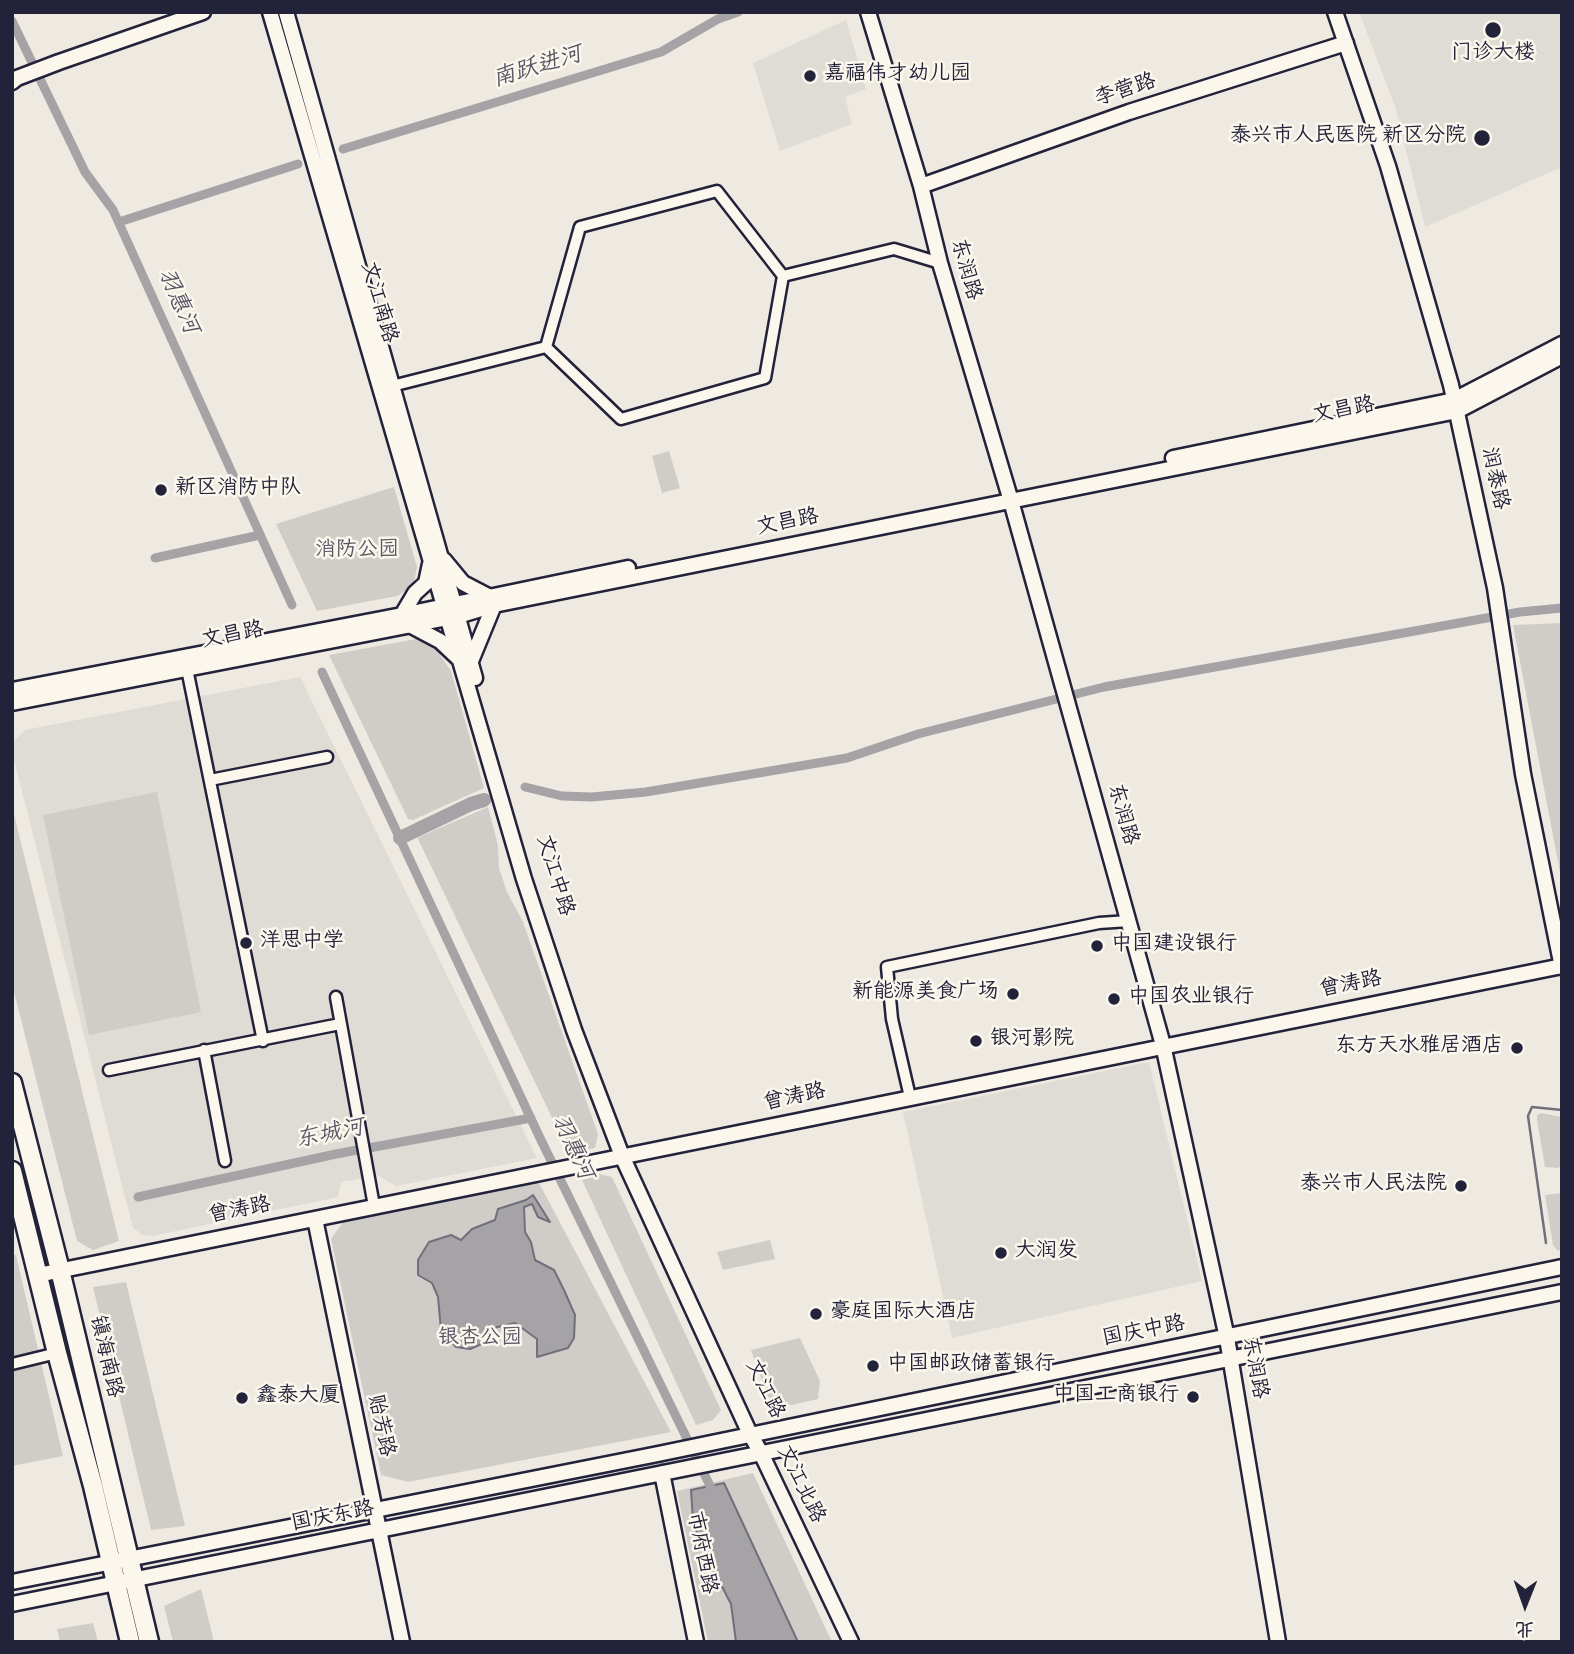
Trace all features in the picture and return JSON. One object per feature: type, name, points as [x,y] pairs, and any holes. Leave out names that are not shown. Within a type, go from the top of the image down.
[{"type":"highway","name":"镇海南路","points":[[12,1083],[60,1270],[120,1560],[149,1642]]},
{"type":"highway","name":"镇海南路","points":[[12,1171],[93,1486],[120,1560]]},
{"type":"highway","name":"镇海南路","points":[[125,1580],[130,1642]]},
{"type":"main road","points":[[15,80],[203,12]]},
{"type":"main road","name":"文江南路","points":[[270,12],[450,610]]},
{"type":"main road","name":"文江南路","points":[[286,12],[392,386],[435,559]]},
{"type":"main road","name":"润泰路","points":[[1335,12],[1388,166],[1456,405],[1495,587],[1523,774],[1562,966]]},
{"type":"main road","name":"东润路","points":[[868,15],[921,186],[940,262],[1010,497],[1163,1045],[1227,1338],[1278,1642]]},
{"type":"main road","name":"李营路","points":[[921,186],[1129,112],[1346,43]]},
{"type":"main road","name":"文昌路","points":[[1456,405],[1562,344]]},
{"type":"main road","name":"文昌路","points":[[12,690],[185,662],[405,620],[1456,405],[1562,356]]},
{"type":"main road","points":[[435,559],[463,583],[491,601],[478,639],[466,661],[405,620],[415,593],[426,583],[435,559]]},
{"type":"main road","name":"文江中路","points":[[450,610],[525,862],[582,1034],[627,1155]]},
{"type":"main road","name":"文昌路","points":[[12,703],[185,662]]},
{"type":"main road","name":"曾涛路","points":[[38,1275],[1562,966]]},
{"type":"main road","name":"文江路","points":[[627,1155],[755,1433],[862,1642]]},
{"type":"main road","name":"贻芳路","points":[[314,1219],[402,1642]]},
{"type":"main road","name":"国庆中路","points":[[734,1438],[1562,1267]]},
{"type":"main road","name":"国庆东路","points":[[12,1604],[1562,1292]]},
{"type":"main road","name":"国庆东路","points":[[12,1582],[734,1438]]},
{"type":"main road","name":"文江北路","points":[[765,1452],[851,1642]]},
{"type":"main road","name":"市府西路","points":[[662,1473],[696,1642]]},
{"type":"street","points":[[717,191],[783,276],[765,378],[621,419],[545,347],[580,228],[717,191]]},
{"type":"street","points":[[783,276],[894,249],[940,262]]},
{"type":"street","points":[[392,386],[545,347]]},
{"type":"street","points":[[185,662],[263,1041]]},
{"type":"street","points":[[210,780],[327,757]]},
{"type":"street","points":[[909,1097],[892,1018],[887,967],[1099,923],[1129,921]]},
{"type":"street","points":[[336,997],[374,1206]]},
{"type":"street","points":[[109,1070],[340,1024]]},
{"type":"street","points":[[204,1050],[225,1161]]},
{"type":"street","points":[[12,1364],[57,1353]]},
{"type":"shaded area","name":"泰兴市人民医院 新区分院","points":[[1359,12],[1562,12],[1562,167],[1425,227],[1396,109]]},
{"type":"shaded area","name":"嘉福伟才幼儿园","points":[[846,20],[866,89],[845,97],[852,124],[780,151],[753,63]]},
{"type":"shaded area","name":"洋思中学","points":[[300,677],[537,1158],[396,1186],[379,1176],[341,1182],[338,1197],[152,1236],[143,1235],[133,1228],[13,756],[12,743],[25,730]]},
{"type":"shaded area","points":[[1149,1062],[1202,1281],[952,1338],[903,1112]]},
{"type":"shaded area","points":[[533,1195],[550,1222],[538,1217],[532,1204],[524,1207],[525,1232],[531,1242],[535,1260],[554,1270],[564,1290],[575,1315],[574,1338],[568,1348],[537,1357],[537,1339],[515,1323],[485,1330],[484,1343],[470,1349],[456,1347],[441,1330],[438,1297],[432,1283],[418,1275],[418,1260],[429,1242],[451,1235],[461,1240],[472,1229],[495,1220],[498,1209]]},
{"type":"shaded area","points":[[724,1483],[798,1642],[736,1642],[731,1604],[701,1546],[693,1520],[691,1490]]},
{"type":"green space","points":[[669,451],[680,488],[662,493],[652,456]]},
{"type":"green space","name":"消防公园","points":[[394,487],[417,567],[414,582],[409,589],[397,596],[317,611],[276,524]]},
{"type":"green space","points":[[1562,623],[1562,883],[1513,625]]},
{"type":"green space","points":[[416,639],[434,646],[451,671],[484,788],[413,820],[408,819],[329,655]]},
{"type":"green space","points":[[157,792],[201,1012],[89,1035],[43,815]]},
{"type":"green space","points":[[12,806],[119,1241],[93,1250],[77,1241],[12,984]]},
{"type":"green space","points":[[488,807],[498,845],[499,868],[507,892],[523,922],[598,1134],[595,1148],[569,1153],[418,839]]},
{"type":"green space","points":[[1541,1113],[1562,1117],[1562,1165],[1558,1168],[1545,1167],[1537,1120],[1537,1115]]},
{"type":"green space","points":[[599,1174],[612,1177],[721,1410],[713,1420],[696,1425],[582,1180]]},
{"type":"green space","name":"银杏公园","points":[[538,1181],[671,1432],[408,1482],[381,1475],[331,1239],[343,1222]]},
{"type":"green space","points":[[1562,1193],[1562,1249],[1558,1251],[1553,1245],[1545,1195]]},
{"type":"green space","points":[[770,1240],[775,1259],[723,1270],[717,1252]]},
{"type":"green space","points":[[12,1255],[16,1255],[63,1456],[12,1466]]},
{"type":"green space","points":[[126,1282],[185,1526],[151,1530],[93,1287]]},
{"type":"green space","points":[[800,1338],[820,1381],[818,1399],[792,1405],[779,1404],[768,1397],[751,1350]]},
{"type":"green space","points":[[753,1473],[832,1642],[708,1642],[677,1491]]},
{"type":"green space","points":[[201,1589],[214,1642],[173,1642],[164,1606]]},
{"type":"green space","points":[[93,1623],[98,1642],[60,1642],[57,1629]]},
{"type":"waterway","name":"南跃进河","points":[[343,149],[661,52],[718,19],[738,12]]},
{"type":"waterway","name":"羽惠河","points":[[12,21],[85,172],[113,210],[292,605]]},
{"type":"waterway","name":"南跃进河","points":[[119,222],[298,164]]},
{"type":"waterway","points":[[155,558],[260,535]]},
{"type":"waterway","points":[[525,787],[562,796],[592,797],[646,792],[847,758],[918,734],[1104,687],[1520,612],[1562,608]]},
{"type":"waterway","name":"羽惠河","points":[[322,672],[540,1138],[714,1494]]},
{"type":"waterway","points":[[400,838],[484,800]]},
{"type":"waterway","points":[[1546,1243],[1528,1116],[1532,1107],[1562,1110]]},
{"type":"waterway","name":"东城河","points":[[138,1197],[336,1154],[531,1118]]},
{"type":"place","name":"门诊大楼","points":[[1493,30]]},
{"type":"place","name":"嘉福伟才幼儿园","points":[[810,76]]},
{"type":"place","name":"泰兴市人民医院 新区分院","points":[[1482,138]]},
{"type":"place","name":"新区消防中队","points":[[161,490]]},
{"type":"place","name":"洋思中学","points":[[246,943]]},
{"type":"place","name":"中国建设银行","points":[[1097,946]]},
{"type":"place","name":"新能源美食广场","points":[[1013,994]]},
{"type":"place","name":"中国农业银行","points":[[1114,999]]},
{"type":"place","name":"银河影院","points":[[976,1041]]},
{"type":"place","name":"东方天水雅居酒店","points":[[1517,1048]]},
{"type":"place","name":"泰兴市人民法院","points":[[1461,1186]]},
{"type":"place","name":"大润发","points":[[1001,1253]]},
{"type":"place","name":"豪庭国际大酒店","points":[[816,1314]]},
{"type":"place","name":"中国邮政储蓄银行","points":[[873,1366]]},
{"type":"place","name":"中国工商银行","points":[[1193,1397]]},
{"type":"place","name":"鑫泰大厦","points":[[242,1398]]}]
